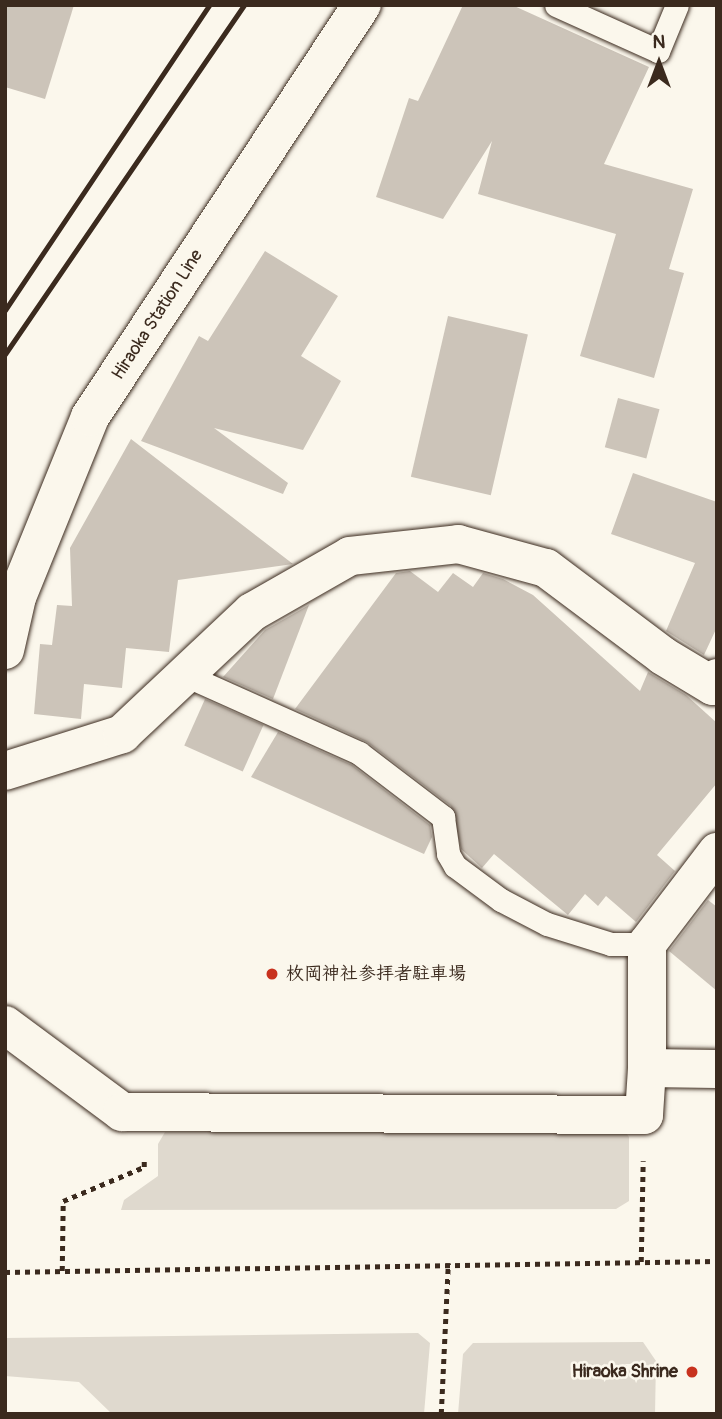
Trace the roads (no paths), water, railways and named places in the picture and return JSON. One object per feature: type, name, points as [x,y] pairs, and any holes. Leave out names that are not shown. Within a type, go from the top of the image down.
[{"type":"street","name":"Hiraoka Station Line","points":[[5,650],[17,597],[90,417],[362,5]]},
{"type":"street","points":[[5,771],[122,734],[252,612],[350,556],[458,544],[546,568],[663,656],[715,684]]},
{"type":"street","points":[[5,1025],[122,1112],[644,1115],[647,1068],[647,944],[717,852]]},
{"type":"street","points":[[647,1068],[717,1069]]},
{"type":"lane","points":[[556,5],[658,51],[677,5]]},
{"type":"lane","points":[[184,676],[359,753],[443,817],[448,854],[455,866],[501,900],[547,924],[611,944],[647,944]]},
{"type":"railway","points":[[5,310],[209,5]]},
{"type":"railway","points":[[5,354],[244,5]]},
{"type":"place","name":"枚岡神社参拝者駐車場","points":[[272,974]]},
{"type":"place","name":"Hiraoka Shrine","points":[[692,1372]]}]
